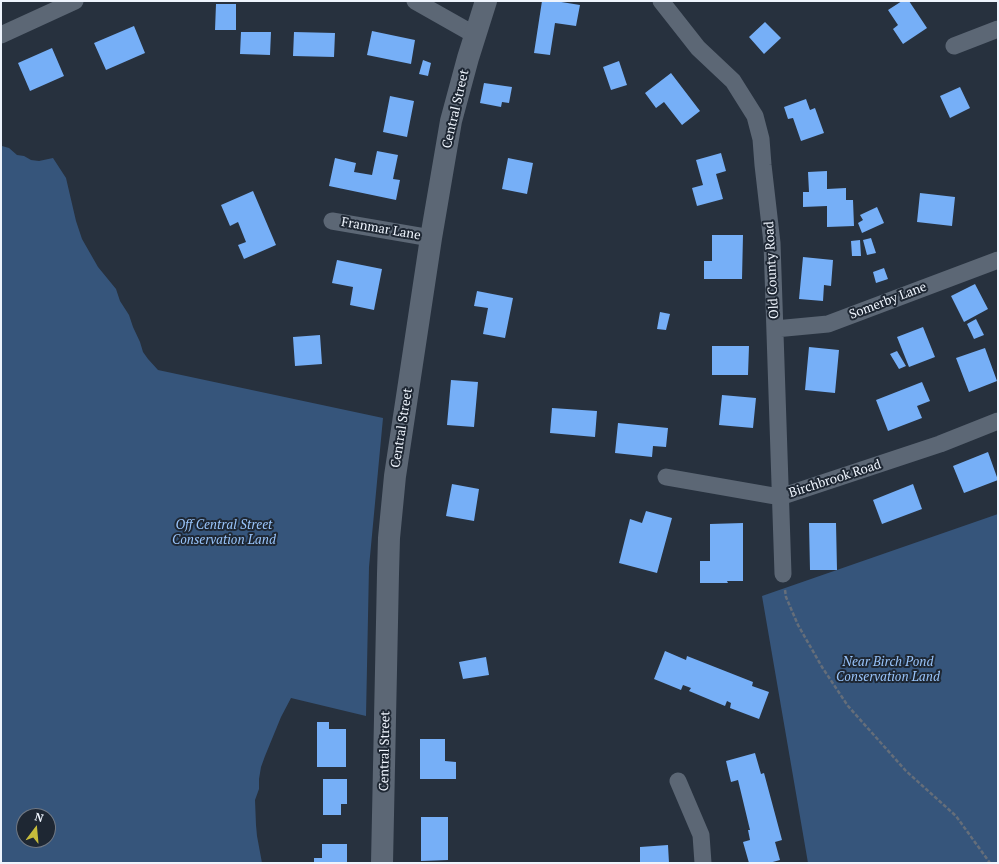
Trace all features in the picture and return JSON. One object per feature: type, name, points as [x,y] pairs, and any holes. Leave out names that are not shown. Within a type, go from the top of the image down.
[{"type":"street","points":[[1,35],[75,1]]},
{"type":"street","points":[[415,1],[475,35]]},
{"type":"street","name":"Central Street","points":[[382,863],[388,574],[391,515],[395,476],[431,238],[451,121],[468,58],[486,1]]},
{"type":"street","name":"Old County Road","points":[[661,1],[698,48],[733,81],[755,116],[761,139],[772,243],[783,574]]},
{"type":"street","points":[[954,46],[998,29]]},
{"type":"street","name":"Franmar Lane","points":[[332,221],[431,238]]},
{"type":"street","name":"Somerby Lane","points":[[775,329],[828,324],[998,260]]},
{"type":"street","name":"Birchbrook Road","points":[[666,476],[780,497],[940,444],[998,421]]},
{"type":"street","points":[[678,781],[700,835],[703,863]]},
{"type":"path","points":[[783,574],[786,597],[798,625],[822,667],[848,706],[906,770],[956,816],[990,863]]},
{"type":"green space","name":"Off Central Street Conservation Land","points":[[2,146],[9,148],[17,155],[24,156],[31,160],[39,161],[53,158],[66,178],[76,221],[82,239],[98,267],[116,289],[120,301],[129,315],[143,352],[158,370],[383,418],[369,567],[366,716],[291,698],[281,717],[261,767],[259,789],[255,800],[257,836],[262,863],[1,863]]},
{"type":"green space","name":"Near Birch Pond Conservation Land","points":[[998,514],[998,863],[808,863],[762,596]]},
{"type":"building","points":[[542,1],[555,1],[580,5],[576,26],[555,23],[550,55],[534,53]]},
{"type":"building","points":[[902,1],[909,1],[927,28],[903,44],[893,29],[898,25],[888,10]]},
{"type":"building","points":[[216,4],[236,4],[236,30],[215,30]]},
{"type":"building","points":[[765,22],[781,38],[764,54],[749,37]]},
{"type":"building","points":[[134,26],[145,53],[106,70],[94,43]]},
{"type":"building","points":[[372,31],[415,40],[411,64],[367,55]]},
{"type":"building","points":[[241,32],[271,32],[270,55],[240,54]]},
{"type":"building","points":[[294,32],[335,33],[334,57],[293,56]]},
{"type":"building","points":[[52,48],[64,76],[30,91],[18,63]]},
{"type":"building","points":[[423,60],[431,63],[428,76],[419,74]]},
{"type":"building","points":[[619,61],[627,85],[611,90],[603,67]]},
{"type":"building","points":[[671,73],[700,111],[682,125],[664,102],[656,108],[645,93]]},
{"type":"building","points":[[484,83],[512,87],[509,103],[502,102],[501,107],[480,103]]},
{"type":"building","points":[[960,87],[970,108],[950,118],[940,96]]},
{"type":"building","points":[[390,96],[414,101],[407,137],[383,132]]},
{"type":"building","points":[[806,99],[810,110],[815,108],[824,133],[801,141],[793,118],[788,119],[784,107]]},
{"type":"building","points":[[377,151],[398,155],[393,179],[400,180],[396,200],[329,186],[335,158],[356,163],[354,172],[372,175]]},
{"type":"building","points":[[721,153],[726,171],[716,174],[723,199],[697,206],[692,188],[703,185],[696,160]]},
{"type":"building","points":[[508,158],[533,163],[527,194],[502,189]]},
{"type":"building","points":[[827,171],[827,189],[846,188],[846,200],[853,200],[854,226],[827,227],[827,206],[803,207],[803,192],[809,192],[808,172]]},
{"type":"building","points":[[253,191],[276,245],[244,259],[238,245],[246,242],[238,222],[230,226],[221,205]]},
{"type":"building","points":[[920,193],[955,197],[952,226],[917,222]]},
{"type":"building","points":[[877,207],[884,223],[862,233],[858,223],[863,220],[860,215]]},
{"type":"building","points":[[712,235],[743,235],[742,279],[704,279],[704,261],[712,261]]},
{"type":"building","points":[[871,238],[876,253],[867,255],[863,240]]},
{"type":"building","points":[[860,240],[861,256],[852,256],[851,241]]},
{"type":"building","points":[[803,257],[833,260],[831,286],[824,285],[823,301],[799,299]]},
{"type":"building","points":[[337,260],[382,269],[374,310],[350,305],[353,287],[332,283]]},
{"type":"building","points":[[884,268],[888,279],[876,283],[873,272]]},
{"type":"building","points":[[975,284],[988,309],[964,322],[951,296]]},
{"type":"building","points":[[477,291],[513,298],[505,338],[483,334],[488,308],[474,306]]},
{"type":"building","points":[[660,312],[670,314],[666,330],[657,329]]},
{"type":"building","points":[[976,319],[984,335],[974,339],[967,324]]},
{"type":"building","points":[[923,327],[935,357],[909,367],[897,337]]},
{"type":"building","points":[[320,335],[322,364],[295,366],[293,337]]},
{"type":"building","points":[[712,346],[749,346],[748,375],[712,375]]},
{"type":"building","points":[[809,347],[839,350],[835,393],[805,390]]},
{"type":"building","points":[[985,348],[997,381],[969,392],[956,358]]},
{"type":"building","points":[[897,351],[906,366],[899,369],[890,354]]},
{"type":"building","points":[[451,380],[478,382],[474,427],[447,425]]},
{"type":"building","points":[[922,382],[930,401],[917,406],[922,418],[888,431],[876,400]]},
{"type":"building","points":[[722,395],[756,398],[753,428],[719,425]]},
{"type":"building","points":[[552,408],[597,411],[595,437],[550,433]]},
{"type":"building","points":[[618,423],[668,428],[666,447],[653,446],[652,457],[615,453]]},
{"type":"building","points":[[988,452],[998,480],[964,493],[953,466]]},
{"type":"building","points":[[452,484],[479,489],[474,521],[446,516]]},
{"type":"building","points":[[913,484],[922,509],[882,524],[873,500]]},
{"type":"building","points":[[646,511],[672,518],[657,573],[619,563],[630,519],[642,523]]},
{"type":"building","points":[[743,523],[743,581],[727,581],[728,583],[700,583],[700,561],[710,561],[710,524]]},
{"type":"building","points":[[809,523],[836,523],[837,570],[810,570]]},
{"type":"building","points":[[665,651],[686,660],[687,656],[753,682],[752,686],[769,692],[759,719],[730,708],[731,703],[727,701],[725,706],[689,691],[691,688],[683,685],[681,690],[654,679]]},
{"type":"building","points":[[486,657],[489,675],[463,679],[459,662]]},
{"type":"building","points":[[317,722],[329,722],[329,729],[346,729],[346,767],[317,767]]},
{"type":"building","points":[[420,739],[445,739],[445,761],[456,762],[456,779],[420,779]]},
{"type":"building","points":[[755,753],[761,774],[764,773],[782,840],[775,842],[780,860],[769,863],[749,863],[743,842],[750,840],[748,830],[750,830],[738,780],[731,782],[726,761]]},
{"type":"building","points":[[323,779],[347,779],[347,804],[341,804],[341,815],[323,815]]},
{"type":"building","points":[[421,817],[448,817],[448,860],[421,861]]},
{"type":"building","points":[[322,844],[347,844],[347,863],[314,863],[314,858],[322,858]]},
{"type":"building","points":[[668,845],[669,863],[640,863],[640,847]]}]
